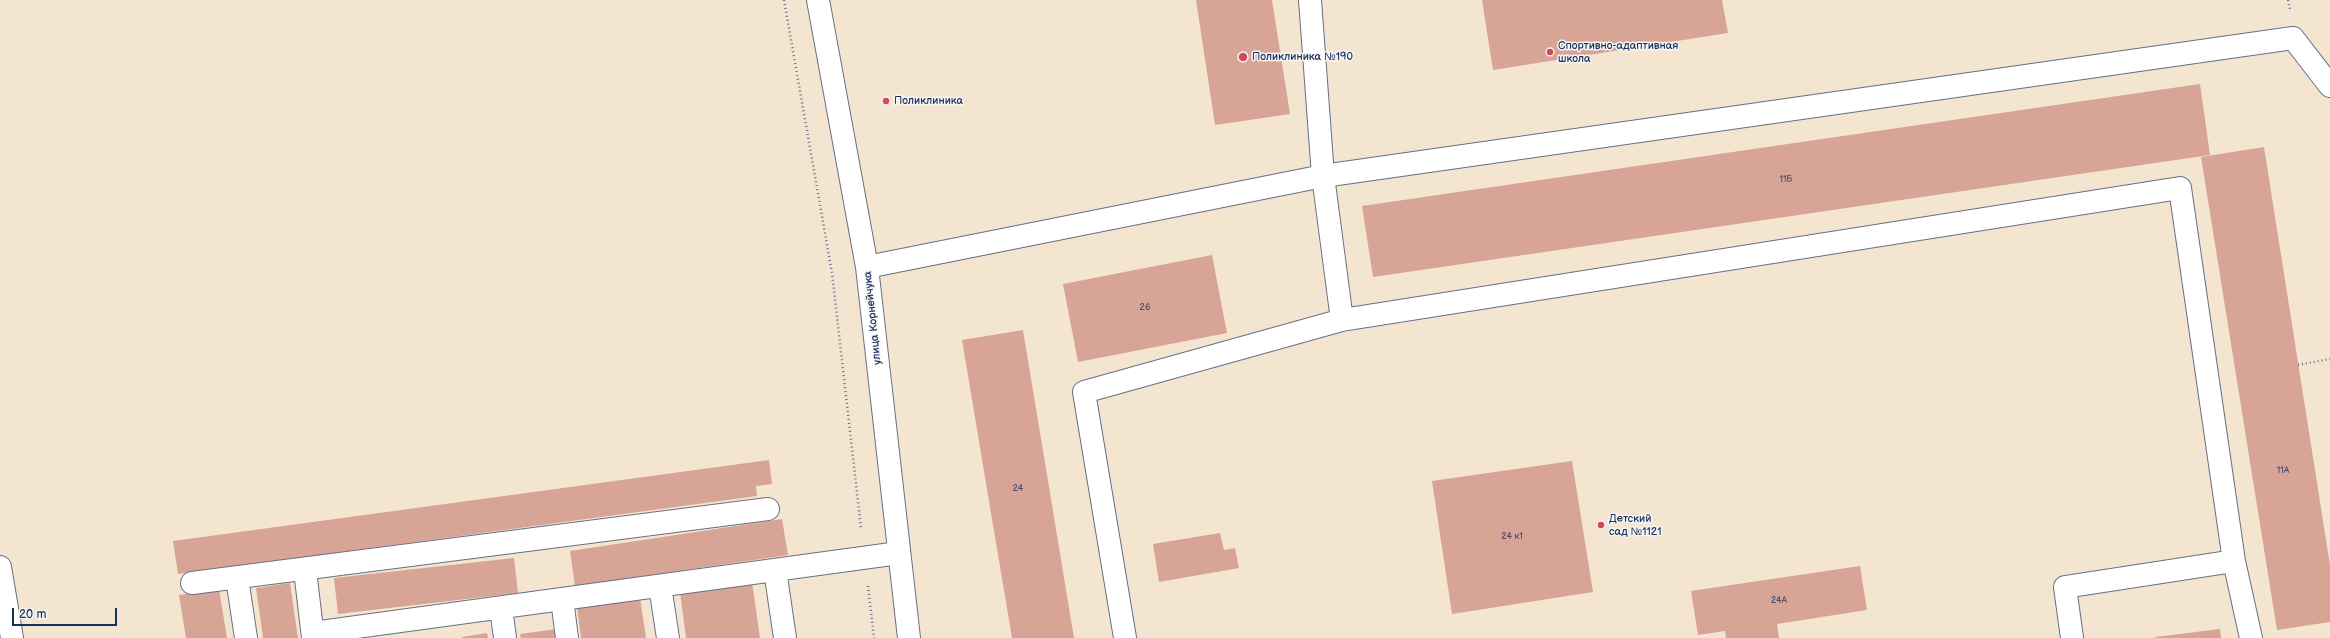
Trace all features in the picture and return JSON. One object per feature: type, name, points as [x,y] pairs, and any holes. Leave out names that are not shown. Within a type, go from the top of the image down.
[{"type":"main road","name":"улица Корнейчука","points":[[818,0],[867,267],[909,638]]},
{"type":"main road","points":[[1310,0],[1323,176],[1342,320]]},
{"type":"main road","points":[[867,267],[1323,176],[2293,38],[2330,86]]},
{"type":"main road","points":[[1125,638],[1084,392],[1342,320],[2180,188],[2234,561],[2251,638]]},
{"type":"main road","points":[[192,584],[768,509]]},
{"type":"main road","points":[[305,570],[313,636],[408,629],[500,608],[899,553]]},
{"type":"main road","points":[[2072,638],[2065,587],[2234,561]]},
{"type":"main road","points":[[0,567],[12,638]]},
{"type":"main road","points":[[775,570],[785,638]]},
{"type":"main road","points":[[237,578],[246,638]]},
{"type":"main road","points":[[660,586],[668,638]]},
{"type":"main road","points":[[562,600],[568,638]]},
{"type":"main road","points":[[500,608],[505,638]]},
{"type":"path","points":[[784,0],[832,273],[874,638]]},
{"type":"path","points":[[2298,365],[2330,359]]},
{"type":"building","name":"Поликлиника №190","points":[[1196,0],[1272,0],[1290,114],[1215,125]]},
{"type":"building","name":"Спортивно-адаптивная школа","points":[[1482,0],[1722,0],[1728,33],[1493,70]]},
{"type":"building","points":[[2200,84],[2210,155],[1373,277],[1362,206]]},
{"type":"building","points":[[2264,147],[2330,565],[2330,622],[2277,630],[2201,157]]},
{"type":"building","points":[[1212,255],[1227,333],[1078,362],[1063,284]]},
{"type":"building","points":[[1023,330],[1074,638],[1012,638],[962,340]]},
{"type":"building","points":[[769,460],[772,484],[756,486],[757,496],[178,574],[173,541]]},
{"type":"building","points":[[1572,461],[1593,592],[1452,614],[1432,481]]},
{"type":"building","points":[[782,519],[788,555],[575,586],[570,551]]},
{"type":"building","points":[[1220,533],[1224,550],[1235,548],[1239,568],[1159,582],[1153,544]]},
{"type":"building","points":[[514,558],[518,593],[338,614],[334,578]]},
{"type":"building","points":[[1860,566],[1867,610],[1777,624],[1779,638],[1726,638],[1725,631],[1698,635],[1691,591]]},
{"type":"building","points":[[752,582],[760,638],[686,638],[680,592]]},
{"type":"building","points":[[290,583],[298,638],[263,638],[256,588]]},
{"type":"building","points":[[219,589],[227,638],[186,638],[179,595]]},
{"type":"building","points":[[640,598],[646,638],[581,638],[577,607]]},
{"type":"building","points":[[557,629],[558,638],[521,638],[520,634]]},
{"type":"building","points":[[2220,629],[2221,638],[2155,638],[2155,637]]},
{"type":"building","points":[[487,633],[488,638],[462,638],[462,637]]},
{"type":"place","name":"Спортивно-адаптивная школа","points":[[1550,52]]},
{"type":"place","name":"Поликлиника №190","points":[[1243,57]]},
{"type":"place","name":"Поликлиника","points":[[886,101]]},
{"type":"place","name":"Детский сад №1121","points":[[1601,525]]}]
